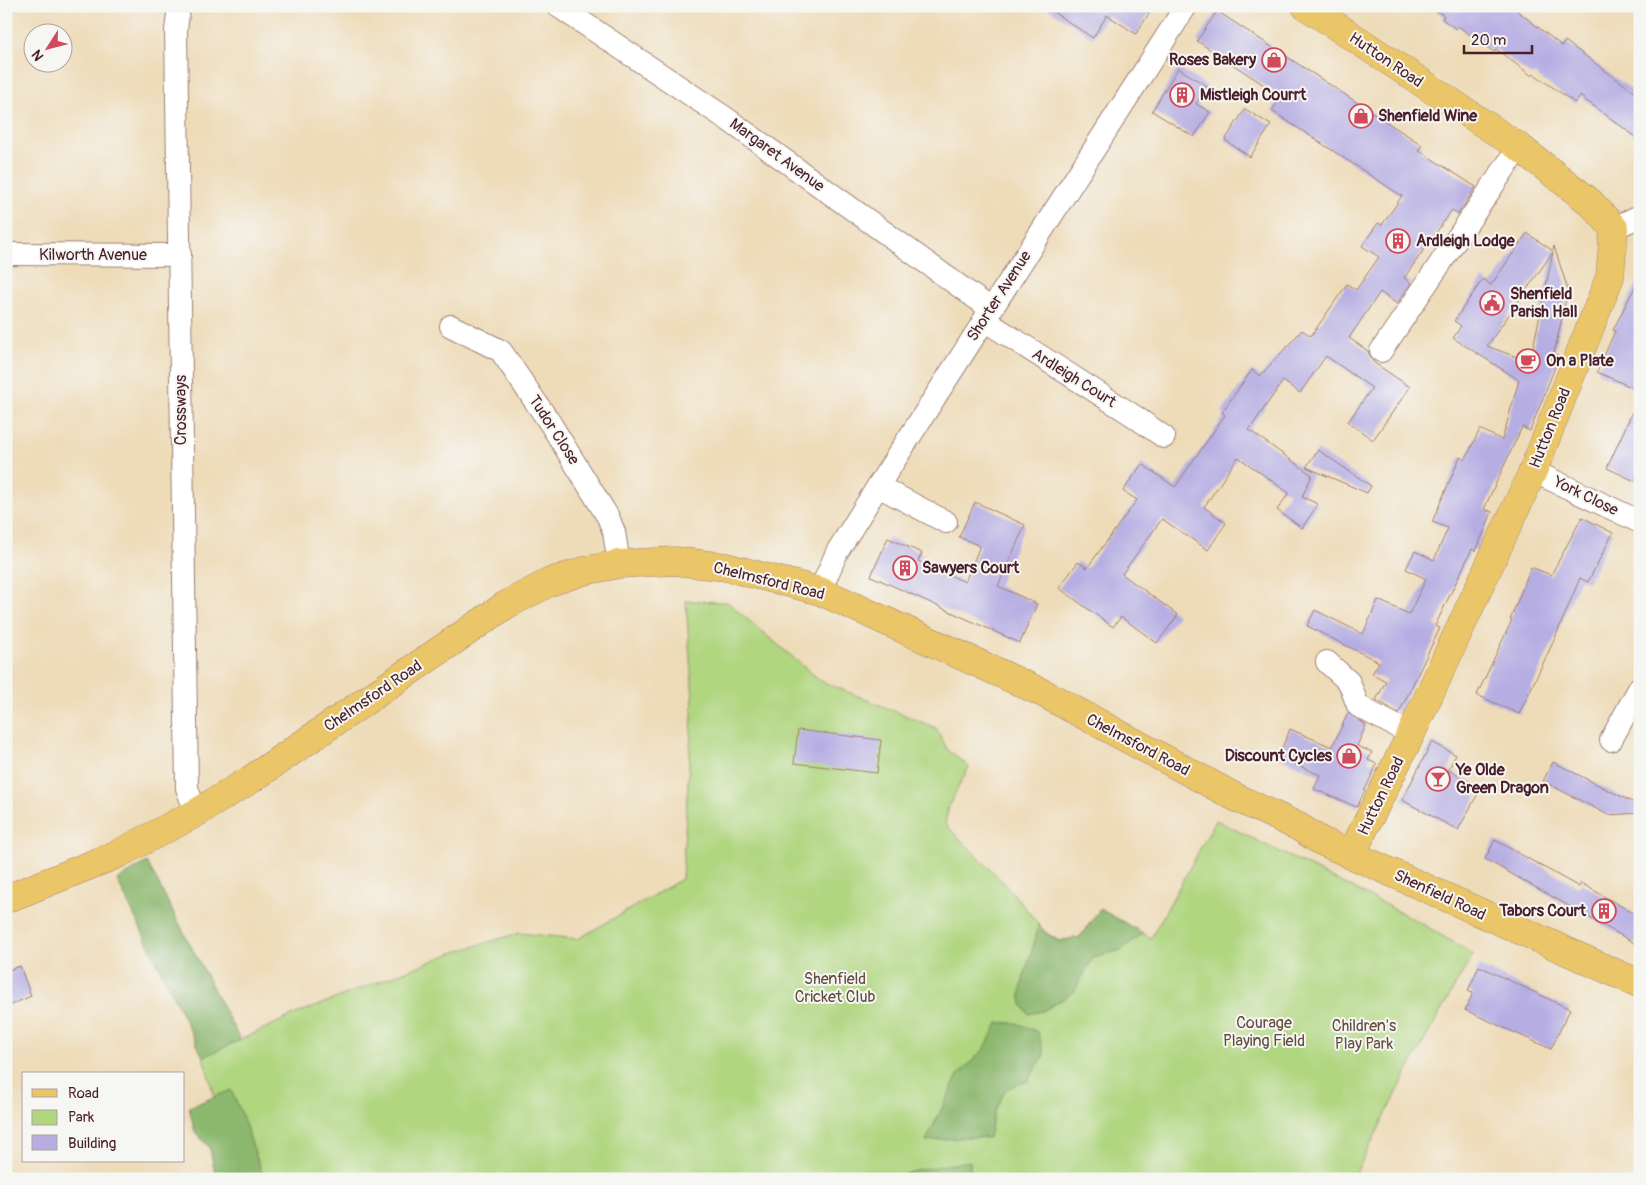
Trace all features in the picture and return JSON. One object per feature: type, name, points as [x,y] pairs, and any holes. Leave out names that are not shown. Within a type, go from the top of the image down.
[{"type":"main road","name":"Hutton Road","points":[[1306,6],[1519,147],[1590,202],[1614,228],[1610,277],[1533,471],[1411,734],[1351,855]]},
{"type":"main road","name":"Chelmsford Road","points":[[6,899],[118,854],[196,813],[250,780],[506,605],[550,582],[584,571],[619,564],[674,561],[726,567],[820,591],[1043,693],[1235,797],[1299,827],[1351,855]]},
{"type":"main road","name":"Shenfield Road","points":[[1351,855],[1640,984]]},
{"type":"street","name":"Crossways","points":[[180,6],[176,30],[187,788],[196,813]]},
{"type":"street","name":"Margaret Avenue","points":[[558,6],[727,119],[988,315]]},
{"type":"street","name":"Shorter Avenue","points":[[820,591],[837,552],[878,486],[1186,6]]},
{"type":"street","points":[[1381,351],[1519,147]]},
{"type":"street","points":[[1614,228],[1640,216]]},
{"type":"street","name":"Kilworth Avenue","points":[[6,254],[180,255]]},
{"type":"street","name":"Ardleigh Court","points":[[988,315],[1164,437]]},
{"type":"street","name":"Tudor Close","points":[[451,326],[502,351],[550,423],[608,517],[614,532],[619,564]]},
{"type":"street","name":"York Close","points":[[1533,471],[1640,522]]},
{"type":"street","points":[[878,486],[946,522]]},
{"type":"street","points":[[1327,662],[1349,682],[1358,706],[1411,734]]},
{"type":"street","points":[[1611,740],[1640,687]]},
{"type":"green space","points":[[686,601],[727,602],[821,681],[936,728],[947,749],[969,767],[949,805],[945,824],[1007,886],[1045,932],[1059,941],[1080,937],[1100,909],[1151,938],[1216,820],[1412,918],[1473,954],[1415,1057],[1353,1179],[239,1179],[203,1057],[296,1014],[452,953],[519,933],[578,939],[682,879],[693,700]]},
{"type":"green space","points":[[147,862],[240,1040],[203,1057],[117,880]]},
{"type":"green space","points":[[1100,909],[1143,933],[1121,950],[1093,957],[1074,992],[1043,1011],[1029,1014],[1022,1004],[1022,986],[1038,924],[1045,933],[1059,941],[1080,937]]},
{"type":"green space","points":[[998,1023],[1017,1023],[1038,1032],[1044,1055],[1028,1081],[1006,1089],[994,1113],[989,1138],[971,1137],[926,1141],[958,1075],[985,1048]]},
{"type":"green space","points":[[231,1090],[241,1112],[264,1179],[216,1179],[210,1148],[195,1132],[189,1107]]},
{"type":"green space","points":[[970,1161],[970,1179],[890,1179],[918,1170]]},
{"type":"building","points":[[1044,6],[1154,6],[1136,34],[1107,15],[1093,38]]},
{"type":"building","points":[[1430,6],[1511,6],[1562,46],[1565,41],[1640,96],[1640,140],[1580,96],[1575,103],[1534,74],[1532,76],[1496,49],[1494,52],[1458,26],[1456,29],[1442,19],[1444,16]]},
{"type":"building","points":[[1217,11],[1422,145],[1418,150],[1476,187],[1458,214],[1452,210],[1404,278],[1411,283],[1397,304],[1380,292],[1349,338],[1368,351],[1373,362],[1410,387],[1373,440],[1348,422],[1372,388],[1326,356],[1300,393],[1283,381],[1249,430],[1312,475],[1302,497],[1318,504],[1302,528],[1277,510],[1289,493],[1238,457],[1204,507],[1226,523],[1208,550],[1162,519],[1122,574],[1178,615],[1157,643],[1121,617],[1113,627],[1059,588],[1078,562],[1087,568],[1137,500],[1123,491],[1142,464],[1175,487],[1225,415],[1222,412],[1252,370],[1260,376],[1302,330],[1311,336],[1347,284],[1356,290],[1379,257],[1362,246],[1378,223],[1382,225],[1402,196],[1272,111],[1281,96],[1197,41]]},
{"type":"building","name":"Mistleigh Courrt","points":[[1178,68],[1207,86],[1196,104],[1210,112],[1194,137],[1152,111]]},
{"type":"building","points":[[1245,109],[1271,125],[1250,157],[1225,140]]},
{"type":"building","points":[[1527,233],[1553,251],[1554,246],[1568,290],[1554,354],[1559,357],[1530,431],[1522,427],[1484,509],[1492,512],[1476,551],[1472,549],[1435,626],[1440,628],[1399,713],[1376,700],[1386,681],[1372,674],[1379,662],[1307,626],[1315,610],[1363,634],[1378,600],[1409,614],[1426,579],[1406,569],[1415,551],[1434,560],[1448,528],[1432,522],[1460,457],[1465,460],[1480,429],[1502,440],[1519,380],[1453,338],[1461,326],[1454,321],[1483,279],[1491,285]],"holes":[[[1553,252],[1530,362],[1487,346]]]},
{"type":"building","points":[[1640,277],[1640,391],[1597,372],[1615,331],[1613,330]]},
{"type":"building","points":[[1640,395],[1640,470],[1635,481],[1607,468]]},
{"type":"building","points":[[1318,450],[1371,486],[1367,493],[1306,467]]},
{"type":"building","name":"Sawyers Court","points":[[975,502],[1025,525],[998,586],[1037,604],[1020,643],[871,576],[888,538],[922,553],[918,561],[965,582],[980,546],[959,537]]},
{"type":"building","points":[[1582,517],[1613,533],[1588,582],[1580,578],[1555,638],[1519,714],[1477,695],[1512,620],[1510,620],[1531,567],[1551,575]]},
{"type":"building","name":"Discount Cycles","points":[[1348,713],[1366,725],[1357,746],[1372,752],[1368,760],[1377,764],[1357,807],[1314,789],[1320,775],[1278,757],[1290,729],[1332,747]]},
{"type":"building","points":[[798,730],[881,740],[877,773],[794,763]]},
{"type":"building","name":"Ye Olde Green Dragon","points":[[1432,742],[1456,755],[1448,770],[1481,788],[1458,830],[1402,800]]},
{"type":"building","points":[[1553,762],[1640,806],[1640,813],[1608,815],[1543,781]]},
{"type":"building","points":[[1495,840],[1579,887],[1581,883],[1640,917],[1640,946],[1485,859]]},
{"type":"building","points":[[20,966],[31,996],[6,1007],[6,971]]},
{"type":"building","points":[[1479,966],[1570,1009],[1551,1049],[1465,1010],[1473,993],[1468,991]]},
{"type":"place","name":"Roses Bakery","points":[[1274,60]]},
{"type":"place","name":"Mistleigh Courrt","points":[[1182,95]]},
{"type":"place","name":"Shenfield Wine","points":[[1361,116]]},
{"type":"place","name":"Ardleigh Lodge","points":[[1398,241]]},
{"type":"place","name":"Shenfield Parish Hall","points":[[1492,303]]},
{"type":"place","name":"On a Plate","points":[[1528,361]]},
{"type":"place","name":"Sawyers Court","points":[[905,568]]},
{"type":"place","name":"Discount Cycles","points":[[1349,756]]},
{"type":"place","name":"Ye Olde Green Dragon","points":[[1438,779]]},
{"type":"place","name":"Tabors Court","points":[[1604,911]]},
{"type":"park label","name":"Shenfield Cricket Club","points":[[835,988]]},
{"type":"park label","name":"Courage Playing Field","points":[[1264,1032]]},
{"type":"park label","name":"Children's Play Park","points":[[1364,1035]]}]
